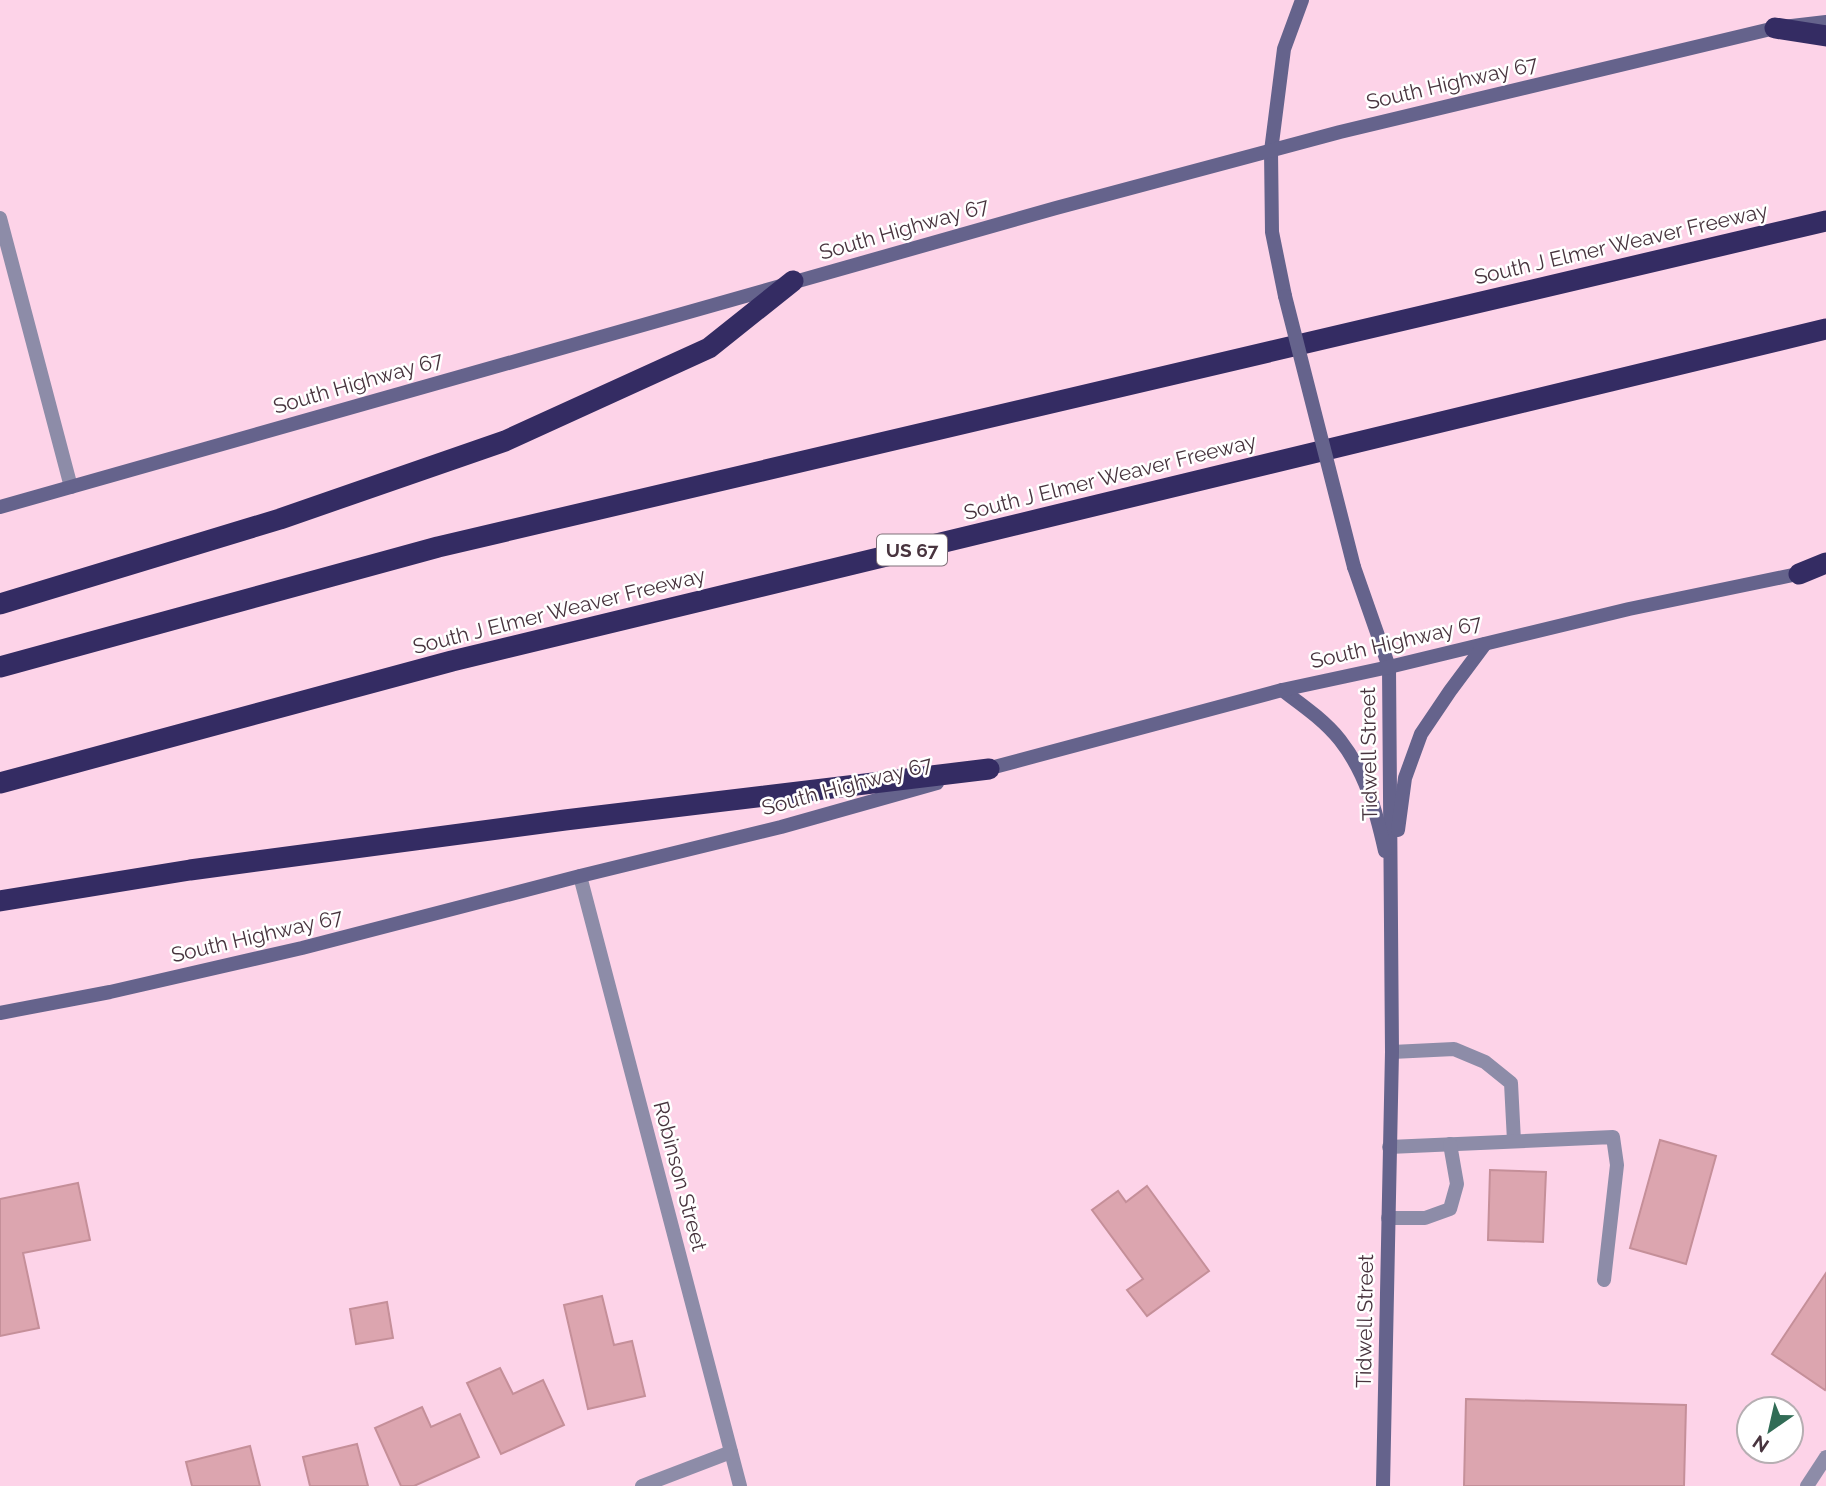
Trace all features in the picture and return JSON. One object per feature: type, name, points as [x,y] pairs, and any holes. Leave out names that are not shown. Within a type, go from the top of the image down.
[{"type":"highway","points":[[1775,28],[1826,36]]},
{"type":"highway","name":"South J Elmer Weaver Freeway","points":[[0,667],[439,547],[1826,221]]},
{"type":"highway","points":[[0,604],[280,519],[505,441],[709,348],[793,281]]},
{"type":"highway","name":"South J Elmer Weaver Freeway","points":[[0,783],[452,661],[1826,328]]},
{"type":"highway","points":[[1799,574],[1826,565]]},
{"type":"highway","points":[[0,901],[190,870],[538,823],[989,769]]},
{"type":"main road","name":"Tidwell Street","points":[[1301,0],[1284,48],[1271,151],[1272,232],[1285,296],[1354,567],[1389,667],[1392,1052],[1382,1486]]},
{"type":"main road","name":"South Highway 67","points":[[0,507],[793,281],[1353,129],[1775,28],[1826,22]]},
{"type":"main road","name":"South Highway 67","points":[[0,1013],[110,992],[302,948],[781,827],[1282,690],[1629,609],[1799,574]]},
{"type":"main road","points":[[1391,880],[1405,778],[1421,734],[1485,644]]},
{"type":"main road","points":[[1282,690],[1315,715],[1340,740],[1365,779],[1376,812],[1391,880]]},
{"type":"street","points":[[0,218],[71,487]]},
{"type":"street","name":"Robinson Street","points":[[580,876],[740,1486]]},
{"type":"street","points":[[1392,1052],[1454,1049],[1485,1062],[1511,1083],[1514,1141]]},
{"type":"street","points":[[1389,1147],[1613,1137],[1617,1165],[1604,1280]]},
{"type":"street","points":[[1388,1218],[1425,1218],[1450,1209],[1457,1184],[1450,1144]]},
{"type":"street","points":[[642,1486],[731,1451]]},
{"type":"street","points":[[1807,1486],[1826,1457]]},
{"type":"building","points":[[1660,1140],[1716,1156],[1686,1264],[1630,1248]]},
{"type":"building","points":[[1490,1170],[1546,1172],[1543,1242],[1488,1240]]},
{"type":"building","points":[[78,1183],[90,1240],[23,1253],[39,1328],[0,1336],[0,1199]]},
{"type":"building","points":[[1147,1186],[1209,1271],[1147,1316],[1127,1290],[1143,1279],[1092,1210],[1118,1191],[1126,1202]]},
{"type":"building","points":[[1826,1273],[1826,1388],[1825,1390],[1772,1354]]},
{"type":"building","points":[[602,1296],[614,1345],[632,1341],[645,1396],[588,1409],[564,1305]]},
{"type":"building","points":[[387,1302],[393,1338],[356,1344],[350,1309]]},
{"type":"building","points":[[500,1368],[513,1394],[543,1380],[564,1425],[501,1454],[467,1383]]},
{"type":"building","points":[[1466,1399],[1686,1405],[1684,1486],[1464,1486]]},
{"type":"building","points":[[422,1407],[431,1427],[460,1414],[479,1457],[414,1486],[401,1486],[375,1428]]},
{"type":"building","points":[[357,1444],[368,1486],[310,1486],[303,1457]]},
{"type":"building","points":[[250,1446],[260,1486],[192,1486],[186,1462]]}]
